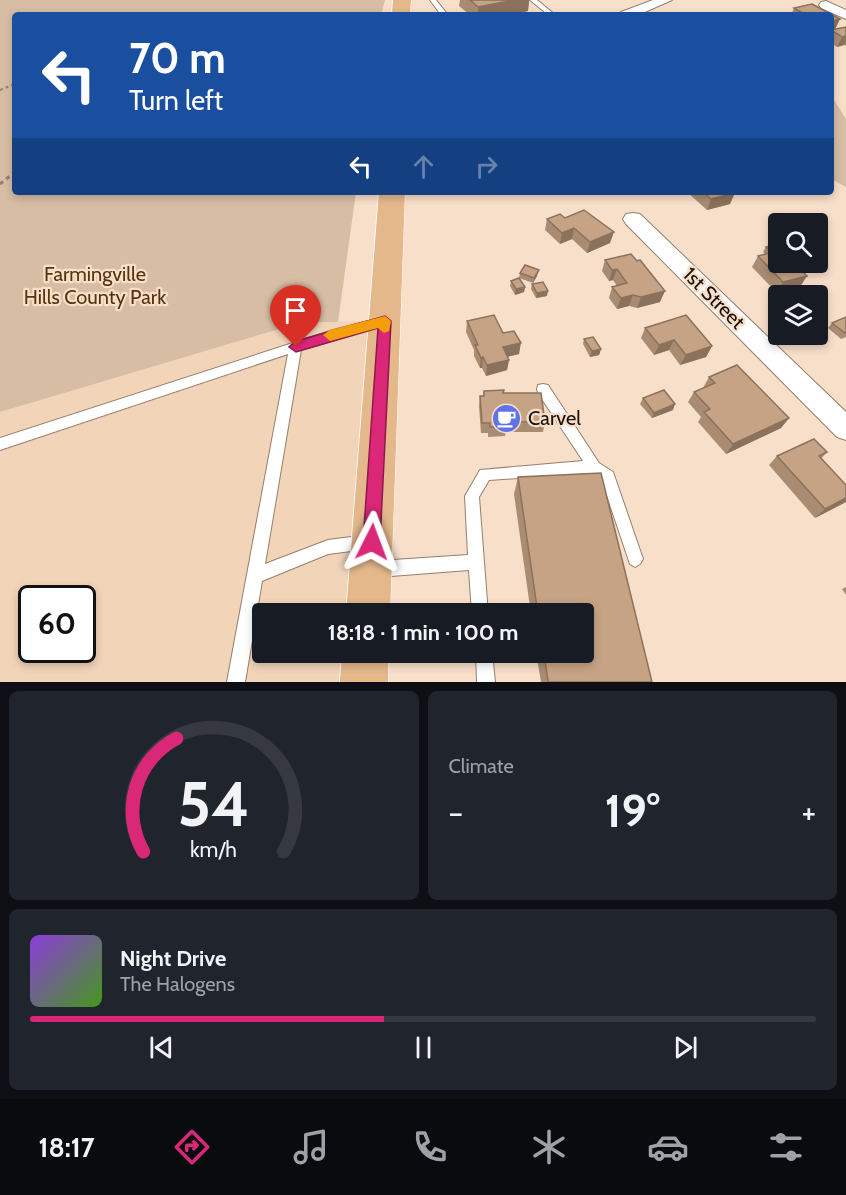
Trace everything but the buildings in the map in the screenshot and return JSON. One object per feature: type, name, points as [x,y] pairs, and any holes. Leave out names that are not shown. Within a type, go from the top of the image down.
[{"type":"main road","points":[[369,603],[392,195]]},
{"type":"main road","points":[[364,682],[365,663]]},
{"type":"street","points":[[634,12],[665,0]]},
{"type":"street","points":[[826,5],[846,15]]},
{"type":"street","name":"1st Street","points":[[633,219],[846,429]]},
{"type":"lane","points":[[433,0],[443,12]]},
{"type":"lane","points":[[533,0],[549,12]]},
{"type":"lane","points":[[0,444],[296,347],[385,321]]},
{"type":"lane","points":[[236,682],[296,347]]},
{"type":"lane","points":[[543,389],[594,467],[608,477],[635,559]]},
{"type":"lane","points":[[479,603],[472,496],[485,474],[594,467]]},
{"type":"lane","points":[[254,576],[328,547],[371,556],[476,562]]},
{"type":"lane","points":[[485,663],[486,682]]},
{"type":"path","points":[[0,184],[12,174]]},
{"type":"shaded area","points":[[385,321],[369,603],[252,603],[252,663],[365,663],[364,682],[0,682],[0,412],[303,322]]},
{"type":"green space","name":"Farmingville Hills County Park","points":[[0,0],[385,0],[382,12],[12,12],[12,195],[356,195],[338,322],[303,322],[0,412]]},
{"type":"green space","points":[[834,100],[846,119],[846,187],[834,181]]},
{"type":"slow traffic","points":[[330,335],[385,321],[384,328]]},
{"type":"place","name":"Carvel","points":[[507,418]]},
{"type":"route","points":[[296,347],[385,321],[372,542]]}]
